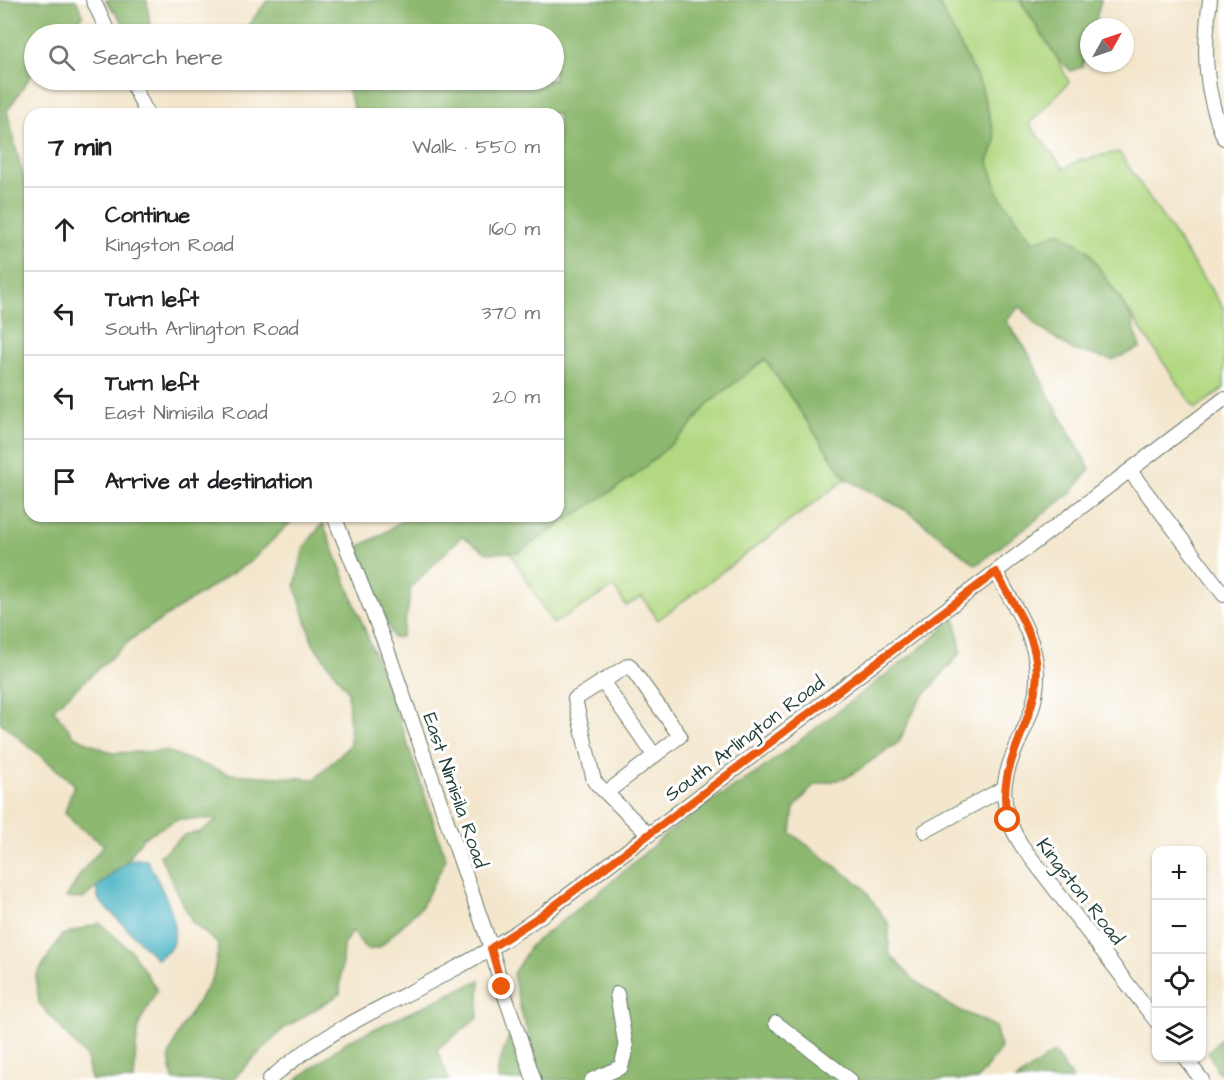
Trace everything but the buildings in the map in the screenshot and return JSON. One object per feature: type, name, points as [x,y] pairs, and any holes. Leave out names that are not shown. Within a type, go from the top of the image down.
[{"type":"street","points":[[93,0],[104,24]]},
{"type":"street","points":[[1210,0],[1205,63],[1208,91],[1224,138]]},
{"type":"street","points":[[136,90],[144,108]]},
{"type":"street","name":"South Arlington Road","points":[[269,1080],[316,1042],[448,973],[537,918],[1224,399]]},
{"type":"street","points":[[1130,471],[1224,595]]},
{"type":"street","name":"East Nimisila Road","points":[[336,522],[386,646],[491,948],[534,1080]]},
{"type":"street","name":"Kingston Road","points":[[996,572],[1028,635],[1036,658],[1037,675],[1032,705],[1012,754],[1004,788],[1005,811],[1008,820],[1022,846],[1152,1016]]},
{"type":"street","points":[[606,793],[680,736],[629,665],[575,699],[594,781],[606,793],[649,835]]},
{"type":"street","points":[[602,681],[654,755]]},
{"type":"street","points":[[925,831],[1004,788]]},
{"type":"street","points":[[592,1080],[621,1067],[626,1048],[617,994]]},
{"type":"street","points":[[776,1023],[850,1080]]},
{"type":"street","points":[[1188,1062],[1202,1080]]},
{"type":"green space","points":[[0,0],[76,0],[83,15],[75,24],[24,24],[24,86],[7,111],[24,180],[24,522],[291,522],[251,561],[133,638],[53,709],[74,736],[111,753],[166,751],[229,774],[315,779],[350,745],[348,691],[313,644],[295,585],[304,547],[323,523],[396,709],[446,859],[422,906],[379,948],[367,950],[352,931],[343,945],[340,994],[283,1029],[232,1080],[173,1080],[169,1056],[180,1030],[213,977],[219,945],[192,922],[160,856],[184,835],[200,832],[218,819],[177,819],[143,838],[125,863],[83,899],[66,898],[83,870],[104,845],[75,824],[65,812],[74,784],[0,722]]},
{"type":"green space","points":[[105,0],[147,0],[150,24],[124,24]]},
{"type":"green space","points":[[268,0],[937,0],[981,86],[996,141],[988,161],[999,195],[1033,242],[1060,232],[1087,250],[1131,316],[1140,348],[1112,360],[1073,350],[1038,327],[1020,306],[1006,321],[1028,352],[1047,392],[1090,469],[1071,493],[976,565],[909,512],[846,479],[765,359],[709,403],[686,431],[636,475],[519,552],[487,553],[462,536],[411,587],[401,637],[393,638],[358,547],[400,522],[564,522],[564,108],[354,108],[348,90],[564,90],[564,24],[249,24]]},
{"type":"green space","points":[[937,0],[1020,0],[1057,58],[1069,82],[1029,124],[1064,169],[1081,159],[1089,160],[1097,156],[1119,152],[1224,309],[1224,388],[1195,409],[1087,250],[1033,242],[999,195],[988,161],[996,141],[981,86]]},
{"type":"green space","points":[[1020,0],[1101,0],[1096,18],[1080,18],[1080,68],[1071,71],[1057,58]]},
{"type":"green space","points":[[765,359],[846,479],[658,620],[642,597],[626,606],[614,587],[553,624],[510,552],[519,552],[560,522],[564,522],[564,519],[686,431],[709,403]]},
{"type":"green space","points":[[955,617],[961,652],[919,701],[899,742],[846,778],[814,785],[794,808],[791,833],[863,887],[889,925],[889,953],[913,979],[950,1006],[995,1026],[1001,1049],[977,1080],[543,1080],[521,1011],[513,974],[531,945],[610,883],[664,836],[704,806],[758,772],[931,640]]},
{"type":"green space","points":[[100,923],[132,952],[157,990],[140,1022],[134,1080],[91,1080],[86,1057],[39,1003],[36,976],[62,935]]},
{"type":"green space","points":[[480,980],[478,1018],[437,1049],[449,1080],[296,1080],[348,1041]]},
{"type":"green space","points":[[509,1036],[527,1080],[498,1080],[498,1068]]},
{"type":"green space","points":[[1224,1036],[1224,1071],[1218,1072],[1208,1052]]},
{"type":"green space","points":[[1054,1052],[1073,1080],[1016,1080]]},
{"type":"water","points":[[134,859],[147,860],[172,915],[174,937],[171,947],[157,959],[99,900],[96,888],[125,863]]},
{"type":"route","points":[[502,987],[491,948],[546,912],[996,572],[1022,621],[1034,650],[1037,675],[1032,705],[1008,768],[1004,794],[1008,820]]}]
